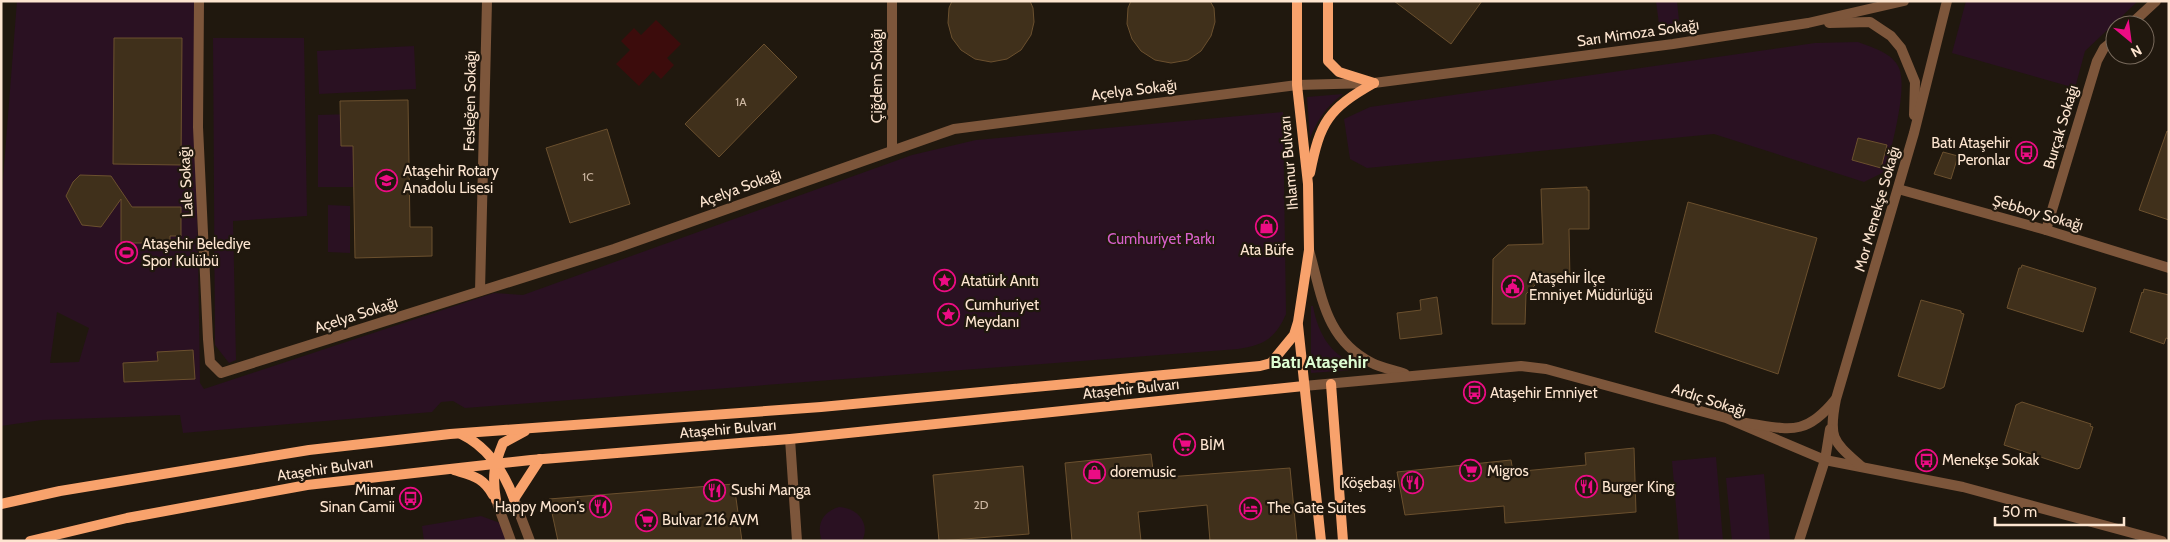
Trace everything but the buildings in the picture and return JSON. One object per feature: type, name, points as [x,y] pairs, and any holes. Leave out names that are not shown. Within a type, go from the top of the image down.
[{"type":"main road","name":"Ihlamur Bulvarı","points":[[1297,1],[1297,85],[1308,184],[1309,250],[1298,322]]},
{"type":"main road","points":[[1328,1],[1328,61],[1339,72],[1374,83]]},
{"type":"main road","points":[[1308,184],[1316,142],[1322,126],[1334,110],[1352,96],[1374,83]]},
{"type":"main road","points":[[1298,322],[1321,541]]},
{"type":"main road","name":"Ataşehir Bulvarı","points":[[1,504],[60,491],[309,450],[459,433],[821,407],[1260,366],[1271,363],[1284,348],[1294,335],[1298,322]]},
{"type":"main road","points":[[1331,384],[1344,541]]},
{"type":"main road","name":"Ataşehir Bulvarı","points":[[30,541],[128,518],[307,485],[540,459],[790,439],[1304,386]]},
{"type":"main road","points":[[496,500],[493,480],[495,464],[503,443],[528,429]]},
{"type":"main road","points":[[459,433],[476,441],[506,478],[514,499]]},
{"type":"main road","points":[[514,499],[540,459]]},
{"type":"main road","points":[[451,469],[478,478],[487,484],[496,500]]},
{"type":"street","name":"Lale Sokağı","points":[[199,1],[198,126],[210,362]]},
{"type":"street","name":"Fesleğen Sokağı","points":[[480,291],[487,1]]},
{"type":"street","name":"Çiğdem Sokağı","points":[[892,1],[892,150]]},
{"type":"street","name":"Sarı Mimoza Sokağı","points":[[1297,85],[1374,83],[1673,44],[1808,23],[1904,1]]},
{"type":"street","name":"Mor Menekşe Sokağı","points":[[1800,541],[1825,460],[1836,399],[1914,133],[1948,1]]},
{"type":"street","points":[[2141,15],[2156,1]]},
{"type":"street","points":[[1808,23],[1870,22],[1891,36],[1901,48],[1915,82],[1914,133]]},
{"type":"street","name":"Burçak Sokağı","points":[[2046,230],[2096,61],[2105,47]]},
{"type":"street","name":"Açelya Sokağı","points":[[210,362],[221,373],[614,249],[954,129],[1297,85]]},
{"type":"street","name":"Şebboy Sokağı","points":[[1898,189],[2046,230],[2169,268]]},
{"type":"street","name":"Ardıç Sokağı","points":[[1309,250],[1329,321],[1337,335],[1373,364],[1408,375],[1521,366],[1546,369],[1623,388],[1733,421],[1825,460],[1963,487],[2162,541]]},
{"type":"street","name":"Ataşehir Bulvarı","points":[[1304,386],[1408,375]]},
{"type":"street","points":[[1733,421],[1794,429],[1814,422],[1836,399]]},
{"type":"street","points":[[1831,424],[1833,437],[1839,446],[1863,467]]},
{"type":"street","points":[[790,439],[797,541]]},
{"type":"street","points":[[514,499],[530,541]]},
{"type":"street","points":[[496,500],[511,541]]},
{"type":"green space","name":"Cumhuriyet Parkı","points":[[17,1],[194,1],[200,383],[204,389],[494,293],[523,295],[912,155],[976,140],[1283,112],[1286,314],[1278,329],[1268,339],[1262,343],[1238,349],[465,408],[453,401],[441,402],[432,412],[183,433],[180,415],[42,420],[1,426],[1,205]],"holes":[[[57,312],[89,328],[79,362],[50,363]]]},
{"type":"green space","points":[[1656,1],[1677,1],[1679,21],[1660,32]]},
{"type":"green space","points":[[1966,1],[2138,1],[2123,15],[2105,15],[2105,32],[2085,51],[2075,88],[1952,53]]},
{"type":"green space","points":[[213,38],[304,38],[307,216],[233,221],[236,360],[229,363],[215,345]]},
{"type":"green space","points":[[1858,42],[1881,51],[1892,58],[1899,68],[1901,78],[1900,104],[1886,171],[1864,182],[1714,134],[1367,168],[1350,159],[1344,119],[1370,107],[1815,43]]},
{"type":"green space","points":[[414,46],[416,89],[319,94],[317,51]]},
{"type":"green space","points":[[1343,94],[1323,114],[1310,138],[1307,97]]},
{"type":"green space","points":[[353,114],[353,187],[318,187],[318,115]]},
{"type":"green space","points":[[328,205],[350,206],[350,253],[328,252]]},
{"type":"green space","points":[[1311,306],[1313,306],[1315,317],[1323,336],[1335,352],[1343,358],[1363,365],[1364,369],[1311,373]]},
{"type":"green space","points":[[1716,457],[1723,541],[1679,541],[1672,461]]},
{"type":"green space","points":[[1764,474],[1770,541],[1732,541],[1726,478]]},
{"type":"green space","points":[[839,507],[857,513],[861,518],[865,528],[862,541],[822,541],[820,525],[822,520],[828,512]]},
{"type":"green space","points":[[481,516],[503,524],[509,541],[424,541],[422,526]]},
{"type":"shaded area","points":[[656,20],[681,44],[667,58],[674,65],[661,79],[653,71],[639,86],[616,64],[630,50],[621,41],[634,28],[641,35]]},
{"type":"place","name":"Batı Ataşehir Peronlar","points":[[2026,152]]},
{"type":"place","name":"Ataşehir Rotary Anadolu Lisesi","points":[[387,180]]},
{"type":"place","name":"Ata Büfe","points":[[1267,227]]},
{"type":"place","name":"Ataşehir Belediye Spor Kulübü","points":[[126,253]]},
{"type":"place","name":"Atatürk Anıtı","points":[[945,281]]},
{"type":"place","name":"Ataşehir İlçe Emniyet Müdürlüğü","points":[[1513,287]]},
{"type":"place","name":"Cumhuriyet Meydanı","points":[[949,314]]},
{"type":"place","name":"Ataşehir Emniyet","points":[[1474,393]]},
{"type":"place","name":"BİM","points":[[1184,445]]},
{"type":"place","name":"Menekşe Sokak","points":[[1926,460]]},
{"type":"place","name":"Migros","points":[[1471,471]]},
{"type":"place","name":"doremusic","points":[[1094,472]]},
{"type":"place","name":"Köşebaşı","points":[[1412,483]]},
{"type":"place","name":"Burger King","points":[[1586,487]]},
{"type":"place","name":"Sushi Manga","points":[[715,490]]},
{"type":"place","name":"Mimar Sinan Camii","points":[[411,499]]},
{"type":"place","name":"Happy Moon's","points":[[601,507]]},
{"type":"place","name":"The Gate Suites","points":[[1251,508]]},
{"type":"place","name":"Bulvar 216 AVM","points":[[646,520]]},
{"type":"district","name":"Batı Ataşehir","points":[[1319,362]]}]
